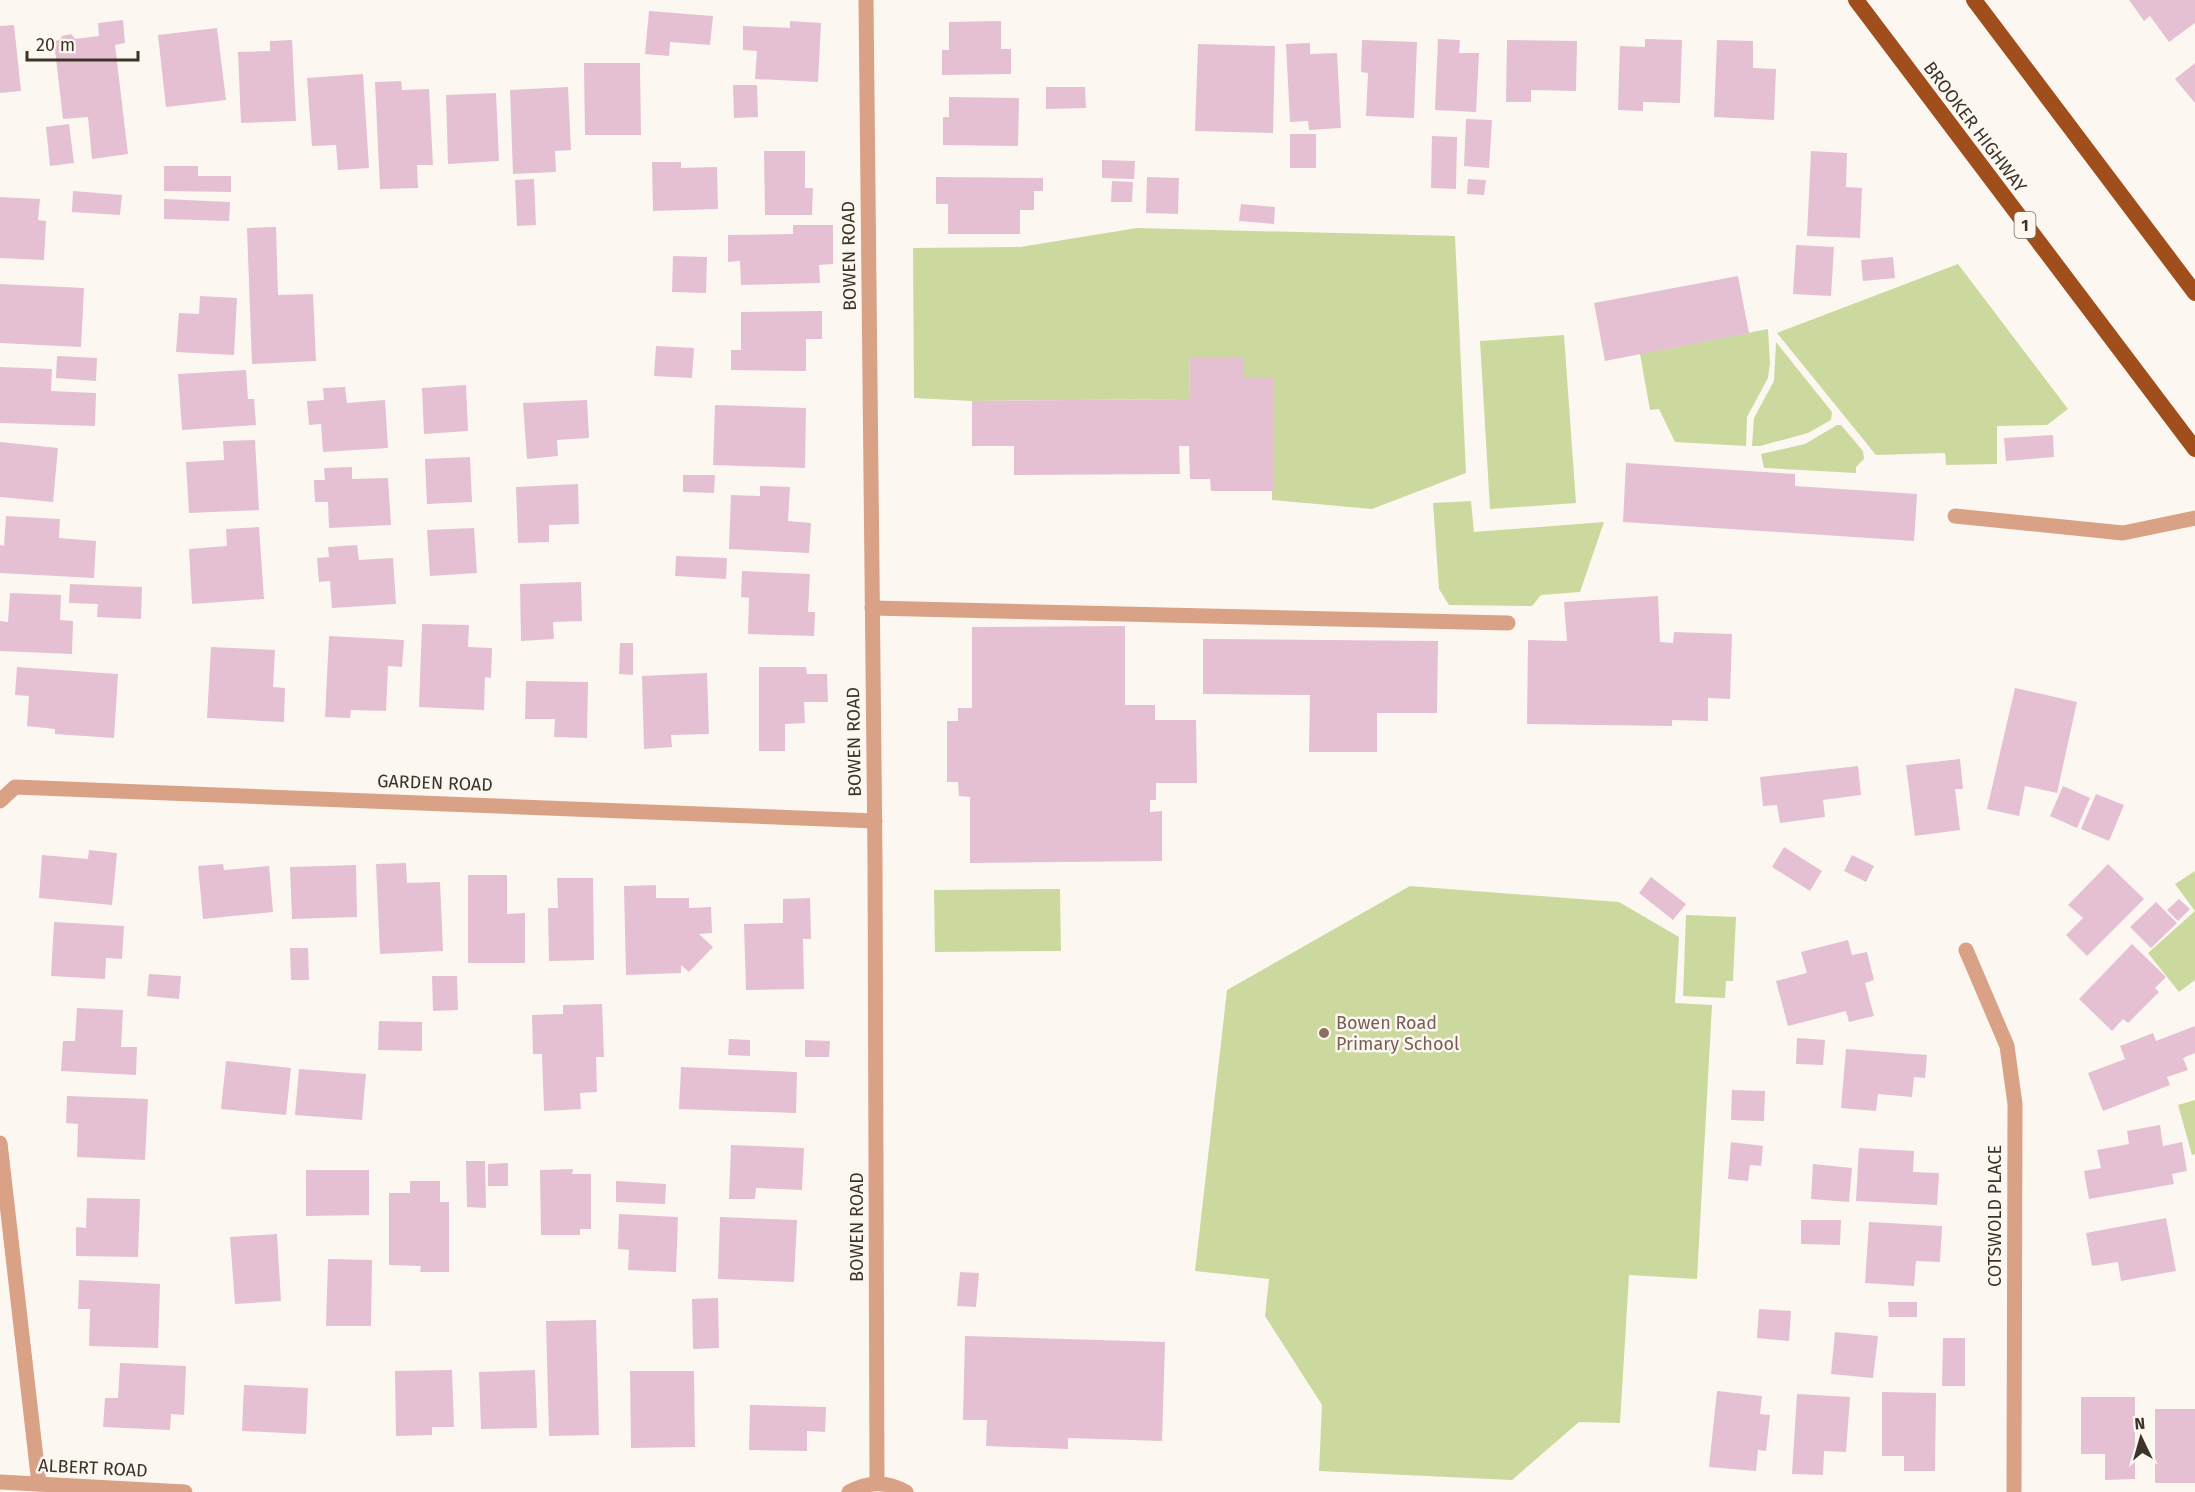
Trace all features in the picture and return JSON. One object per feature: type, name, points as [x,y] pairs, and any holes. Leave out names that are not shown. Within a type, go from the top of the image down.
[{"type":"highway","name":"BROOKER HIGHWAY","points":[[1856,0],[2195,449]]},
{"type":"highway","points":[[1974,0],[2195,292]]},
{"type":"street","name":"BOWEN ROAD","points":[[866,0],[875,821],[877,1483]]},
{"type":"street","points":[[1955,516],[2122,533],[2195,519]]},
{"type":"street","points":[[872,608],[1508,623]]},
{"type":"street","name":"GARDEN ROAD","points":[[0,801],[15,787],[875,821]]},
{"type":"street","name":"COTSWOLD PLACE","points":[[1966,950],[2007,1046],[2015,1104],[2014,1492]]},
{"type":"street","points":[[0,1143],[39,1484]]},
{"type":"street","name":"ALBERT ROAD","points":[[0,1482],[184,1492]]},
{"type":"street","points":[[849,1492],[863,1485],[877,1483],[892,1485],[906,1492]]},
{"type":"green space","points":[[1137,228],[1455,236],[1466,473],[1372,509],[1272,500],[1273,378],[1244,378],[1244,357],[1190,357],[1189,399],[972,401],[914,398],[913,248],[1020,247]]},
{"type":"green space","points":[[1958,264],[2068,409],[2047,425],[1997,426],[1997,464],[1946,465],[1945,453],[1876,455],[1777,333]]},
{"type":"green space","points":[[1768,329],[1770,363],[1768,378],[1747,417],[1746,446],[1675,442],[1659,409],[1650,410],[1640,354]]},
{"type":"green space","points":[[1564,335],[1576,503],[1490,509],[1480,341]]},
{"type":"green space","points":[[1776,342],[1832,412],[1831,420],[1808,433],[1760,446],[1752,446],[1754,418],[1774,381]]},
{"type":"green space","points":[[1837,425],[1841,425],[1863,451],[1864,459],[1856,467],[1856,473],[1764,468],[1761,454],[1805,444]]},
{"type":"green space","points":[[1471,501],[1474,532],[1604,522],[1580,592],[1541,595],[1532,606],[1449,605],[1439,589],[1433,503]]},
{"type":"green space","points":[[2195,871],[2195,911],[2175,884]]},
{"type":"green space","points":[[1410,886],[1619,902],[1679,937],[1675,1003],[1712,1005],[1697,1279],[1629,1275],[1620,1423],[1579,1422],[1512,1480],[1319,1471],[1322,1405],[1265,1316],[1269,1279],[1195,1271],[1227,990]]},
{"type":"green space","points":[[1060,889],[1061,951],[935,952],[934,890]]},
{"type":"green space","points":[[2195,911],[2195,980],[2179,992],[2148,953]]},
{"type":"green space","points":[[1686,915],[1736,917],[1733,981],[1726,981],[1725,998],[1683,996]]},
{"type":"green space","points":[[2195,1100],[2195,1154],[2192,1155],[2178,1105]]},
{"type":"building","points":[[2129,0],[2195,0],[2195,23],[2169,42],[2150,16],[2144,21]]},
{"type":"building","points":[[649,11],[713,16],[710,45],[670,42],[669,56],[645,54]]},
{"type":"building","points":[[123,20],[125,43],[115,45],[128,154],[92,159],[88,117],[63,119],[54,41],[71,34],[75,39],[99,36],[98,23]]},
{"type":"building","points":[[790,21],[821,23],[818,82],[755,79],[757,51],[743,50],[743,26],[790,28]]},
{"type":"building","points":[[1001,21],[1001,49],[1011,49],[1011,74],[942,75],[942,50],[949,50],[949,22]]},
{"type":"building","points":[[14,25],[21,91],[0,93],[0,26]]},
{"type":"building","points":[[217,28],[226,100],[166,107],[158,35]]},
{"type":"building","points":[[1438,39],[1460,40],[1459,53],[1479,53],[1476,112],[1435,110]]},
{"type":"building","points":[[1645,39],[1682,40],[1680,103],[1643,102],[1643,111],[1618,110],[1620,46],[1645,47]]},
{"type":"building","points":[[292,40],[296,121],[241,123],[238,52],[270,51],[270,41]]},
{"type":"building","points":[[1362,40],[1417,42],[1414,118],[1366,116],[1368,73],[1361,72]]},
{"type":"building","points":[[1507,40],[1577,41],[1576,91],[1531,90],[1531,102],[1506,102]]},
{"type":"building","points":[[1717,40],[1753,41],[1753,68],[1776,69],[1774,120],[1714,117]]},
{"type":"building","points":[[1310,43],[1310,54],[1337,53],[1341,128],[1309,130],[1308,121],[1290,122],[1286,44]]},
{"type":"building","points":[[1198,44],[1275,46],[1273,133],[1195,131]]},
{"type":"building","points":[[584,63],[640,63],[641,135],[585,135]]},
{"type":"building","points":[[2195,63],[2195,103],[2175,79]]},
{"type":"building","points":[[363,74],[369,168],[338,170],[336,145],[312,146],[307,78]]},
{"type":"building","points":[[401,81],[402,90],[429,89],[433,165],[417,165],[418,188],[380,189],[375,82]]},
{"type":"building","points":[[733,85],[757,85],[758,117],[734,118]]},
{"type":"building","points":[[568,87],[571,150],[555,151],[556,172],[513,174],[510,90]]},
{"type":"building","points":[[1046,87],[1085,87],[1086,108],[1046,109]]},
{"type":"building","points":[[496,93],[499,161],[448,164],[446,95]]},
{"type":"building","points":[[949,97],[1019,98],[1018,146],[943,145],[943,117],[949,117]]},
{"type":"building","points":[[1466,119],[1492,120],[1489,168],[1464,166]]},
{"type":"building","points":[[69,124],[74,163],[50,166],[46,127]]},
{"type":"building","points":[[1290,134],[1316,134],[1316,168],[1290,168]]},
{"type":"building","points":[[1432,136],[1457,137],[1456,189],[1431,188]]},
{"type":"building","points":[[764,151],[805,151],[805,188],[813,188],[812,215],[765,215]]},
{"type":"building","points":[[1811,151],[1847,153],[1846,187],[1862,188],[1860,238],[1807,236]]},
{"type":"building","points":[[1102,160],[1135,161],[1134,179],[1102,178]]},
{"type":"building","points":[[652,162],[681,162],[681,168],[717,167],[718,209],[653,211]]},
{"type":"building","points":[[164,166],[198,166],[198,176],[231,176],[231,192],[164,191]]},
{"type":"building","points":[[936,177],[1043,178],[1043,191],[1034,191],[1034,210],[1020,210],[1020,234],[948,234],[948,204],[936,204]]},
{"type":"building","points":[[1147,177],[1179,178],[1178,214],[1146,213]]},
{"type":"building","points":[[534,179],[536,225],[517,226],[515,180]]},
{"type":"building","points":[[1468,179],[1486,180],[1484,195],[1467,194]]},
{"type":"building","points":[[1112,181],[1133,182],[1132,202],[1111,202]]},
{"type":"building","points":[[73,191],[122,195],[120,215],[72,212]]},
{"type":"building","points":[[0,197],[40,199],[38,220],[46,221],[44,260],[0,258]]},
{"type":"building","points":[[164,199],[230,202],[229,221],[164,219]]},
{"type":"building","points":[[1241,204],[1275,207],[1274,224],[1239,221]]},
{"type":"building","points":[[793,225],[833,225],[833,264],[819,265],[820,283],[741,285],[740,261],[728,262],[728,235],[793,234]]},
{"type":"building","points":[[276,227],[278,295],[313,294],[316,361],[252,364],[247,228]]},
{"type":"building","points":[[1796,245],[1834,247],[1831,296],[1793,294]]},
{"type":"building","points":[[673,256],[707,257],[706,293],[672,292]]},
{"type":"building","points":[[1893,257],[1895,278],[1863,281],[1861,260]]},
{"type":"building","points":[[1738,276],[1749,333],[1605,361],[1594,303]]},
{"type":"building","points":[[0,284],[84,288],[81,347],[0,343]]},
{"type":"building","points":[[200,296],[237,298],[234,355],[176,352],[179,313],[199,314]]},
{"type":"building","points":[[822,311],[822,339],[806,339],[806,371],[731,370],[731,350],[741,350],[741,312]]},
{"type":"building","points":[[656,346],[694,348],[692,378],[654,376]]},
{"type":"building","points":[[57,356],[97,358],[96,381],[56,378]]},
{"type":"building","points":[[1190,357],[1244,357],[1244,378],[1273,378],[1273,491],[1211,491],[1210,479],[1190,479],[1189,446],[1179,446],[1180,474],[1014,475],[1014,446],[972,446],[972,401],[1189,399]]},
{"type":"building","points":[[0,367],[52,369],[51,391],[96,393],[95,426],[0,423]]},
{"type":"building","points":[[246,370],[248,399],[254,399],[256,425],[182,430],[178,374]]},
{"type":"building","points":[[466,385],[468,431],[424,434],[422,388]]},
{"type":"building","points":[[345,387],[347,403],[385,400],[388,448],[323,452],[321,424],[309,425],[307,401],[324,400],[323,388]]},
{"type":"building","points":[[587,400],[589,438],[557,440],[558,456],[527,459],[523,403]]},
{"type":"building","points":[[715,405],[806,408],[805,468],[713,465]]},
{"type":"building","points":[[2053,435],[2054,457],[2006,461],[2004,438]]},
{"type":"building","points":[[255,440],[259,510],[189,513],[186,462],[224,460],[223,441]]},
{"type":"building","points":[[0,442],[58,448],[53,502],[0,497]]},
{"type":"building","points":[[470,457],[472,502],[427,504],[425,459]]},
{"type":"building","points":[[1626,463],[1795,474],[1795,486],[1917,494],[1914,541],[1623,522]]},
{"type":"building","points":[[352,467],[352,479],[388,478],[391,525],[329,528],[328,502],[315,502],[314,480],[325,480],[324,468]]},
{"type":"building","points":[[683,475],[715,475],[714,493],[683,492]]},
{"type":"building","points":[[578,484],[579,524],[549,525],[549,542],[518,543],[516,487]]},
{"type":"building","points":[[760,486],[790,487],[788,521],[811,523],[809,553],[729,549],[731,495],[760,496]]},
{"type":"building","points":[[6,516],[60,519],[59,538],[96,541],[94,578],[0,573],[0,545],[4,546]]},
{"type":"building","points":[[259,527],[264,599],[192,604],[189,549],[227,546],[226,529]]},
{"type":"building","points":[[474,528],[477,573],[430,576],[427,530]]},
{"type":"building","points":[[357,545],[359,560],[393,558],[396,604],[332,608],[330,581],[319,582],[317,558],[329,557],[328,547]]},
{"type":"building","points":[[676,556],[727,558],[726,579],[675,576]]},
{"type":"building","points":[[742,571],[810,574],[808,612],[815,612],[814,636],[748,634],[749,598],[741,597]]},
{"type":"building","points":[[581,582],[582,621],[553,622],[554,639],[521,641],[520,584]]},
{"type":"building","points":[[70,584],[142,587],[141,619],[97,617],[98,604],[69,603]]},
{"type":"building","points":[[10,593],[61,595],[60,620],[73,621],[72,654],[0,651],[0,621],[8,622]]},
{"type":"building","points":[[1658,596],[1660,642],[1673,643],[1674,632],[1732,634],[1730,699],[1708,698],[1708,721],[1672,720],[1672,726],[1527,724],[1528,640],[1567,641],[1564,602]]},
{"type":"building","points":[[422,624],[469,625],[468,647],[492,648],[491,678],[485,677],[484,710],[419,707]]},
{"type":"building","points":[[1125,626],[1125,705],[1155,705],[1155,720],[1196,720],[1197,783],[1156,783],[1156,800],[1150,800],[1150,812],[1162,811],[1162,861],[970,863],[970,797],[959,796],[958,782],[947,782],[947,721],[958,721],[958,708],[972,708],[972,627]]},
{"type":"building","points":[[329,636],[404,640],[402,667],[388,666],[386,711],[351,710],[350,718],[325,717]]},
{"type":"building","points":[[1203,639],[1438,641],[1437,713],[1377,713],[1377,752],[1309,752],[1310,695],[1203,694]]},
{"type":"building","points":[[620,643],[633,643],[633,675],[619,674]]},
{"type":"building","points":[[211,647],[275,650],[273,687],[285,688],[284,722],[207,718]]},
{"type":"building","points":[[17,667],[118,674],[114,738],[55,734],[55,729],[27,726],[29,696],[15,695]]},
{"type":"building","points":[[759,667],[806,667],[807,674],[827,674],[828,702],[804,702],[805,723],[785,724],[785,751],[759,751]]},
{"type":"building","points":[[707,673],[709,734],[671,735],[672,747],[644,749],[642,676]]},
{"type":"building","points":[[526,681],[588,682],[587,738],[554,737],[555,719],[525,719]]},
{"type":"building","points":[[2015,688],[2077,702],[2057,793],[2025,786],[2019,816],[1987,809]]},
{"type":"building","points":[[1960,759],[1963,789],[1955,789],[1960,830],[1915,836],[1906,765]]},
{"type":"building","points":[[1858,766],[1861,795],[1823,800],[1825,817],[1780,823],[1777,805],[1763,806],[1760,777]]},
{"type":"building","points":[[2063,786],[2090,798],[2077,828],[2050,816]]},
{"type":"building","points":[[2096,794],[2124,805],[2109,841],[2081,829]]},
{"type":"building","points":[[1784,847],[1822,871],[1810,891],[1772,867]]},
{"type":"building","points":[[89,850],[117,853],[112,905],[39,898],[42,855],[88,859]]},
{"type":"building","points":[[1852,855],[1874,866],[1866,882],[1844,871]]},
{"type":"building","points":[[406,863],[407,883],[440,882],[443,951],[380,954],[376,864]]},
{"type":"building","points":[[223,864],[224,870],[269,866],[273,912],[203,919],[198,866]]},
{"type":"building","points":[[2108,864],[2144,899],[2087,956],[2066,935],[2083,918],[2068,905]]},
{"type":"building","points":[[356,865],[357,917],[292,919],[290,867]]},
{"type":"building","points":[[468,875],[507,875],[507,914],[525,913],[525,963],[468,963]]},
{"type":"building","points":[[1651,877],[1686,904],[1673,920],[1639,893]]},
{"type":"building","points":[[557,878],[593,878],[594,960],[549,961],[548,908],[558,908]]},
{"type":"building","points":[[656,885],[656,898],[689,898],[689,908],[711,907],[712,933],[699,934],[713,947],[689,972],[681,965],[681,973],[626,975],[624,886]]},
{"type":"building","points":[[810,898],[811,939],[803,939],[804,989],[746,990],[744,924],[783,923],[783,899]]},
{"type":"building","points":[[2179,899],[2190,909],[2178,921],[2167,910]]},
{"type":"building","points":[[2156,902],[2177,923],[2151,948],[2130,927]]},
{"type":"building","points":[[54,922],[124,926],[122,959],[106,958],[105,979],[51,976]]},
{"type":"building","points":[[1848,940],[1852,955],[1867,952],[1874,980],[1865,983],[1874,1016],[1849,1022],[1846,1011],[1788,1026],[1776,981],[1807,973],[1801,952]]},
{"type":"building","points":[[2132,944],[2166,977],[2155,988],[2159,992],[2128,1023],[2123,1019],[2112,1031],[2079,999]]},
{"type":"building","points":[[290,948],[308,948],[309,980],[291,980]]},
{"type":"building","points":[[149,974],[181,976],[179,999],[147,996]]},
{"type":"building","points":[[432,976],[457,976],[458,1010],[433,1011]]},
{"type":"building","points":[[602,1004],[604,1057],[596,1057],[597,1092],[580,1093],[581,1109],[544,1111],[542,1054],[533,1054],[532,1015],[563,1014],[563,1005]]},
{"type":"building","points":[[77,1008],[123,1010],[121,1047],[137,1047],[136,1075],[61,1071],[63,1041],[75,1041]]},
{"type":"building","points":[[379,1021],[422,1022],[422,1051],[378,1050]]},
{"type":"building","points":[[2195,1026],[2195,1053],[2183,1058],[2188,1070],[2167,1077],[2170,1085],[2103,1111],[2088,1073],[2125,1059],[2120,1046],[2153,1033],[2156,1041]]},
{"type":"building","points":[[1797,1038],[1825,1040],[1823,1065],[1796,1064]]},
{"type":"building","points":[[729,1039],[750,1040],[750,1056],[728,1055]]},
{"type":"building","points":[[805,1040],[830,1041],[829,1057],[805,1057]]},
{"type":"building","points":[[1846,1049],[1927,1055],[1925,1078],[1914,1077],[1912,1097],[1878,1094],[1876,1111],[1841,1108]]},
{"type":"building","points":[[226,1061],[291,1068],[286,1115],[221,1109]]},
{"type":"building","points":[[681,1067],[797,1072],[796,1113],[679,1109]]},
{"type":"building","points":[[299,1069],[366,1074],[362,1120],[295,1115]]},
{"type":"building","points":[[1732,1090],[1765,1091],[1764,1121],[1731,1120]]},
{"type":"building","points":[[67,1096],[148,1099],[145,1160],[77,1157],[78,1124],[66,1123]]},
{"type":"building","points":[[2160,1125],[2163,1146],[2182,1142],[2187,1171],[2172,1174],[2174,1184],[2089,1199],[2084,1171],[2101,1168],[2097,1150],[2129,1144],[2127,1131]]},
{"type":"building","points":[[1731,1142],[1763,1146],[1761,1166],[1750,1165],[1748,1181],[1728,1179]]},
{"type":"building","points":[[731,1145],[804,1148],[802,1190],[756,1188],[755,1199],[729,1199]]},
{"type":"building","points":[[1859,1148],[1914,1151],[1913,1172],[1939,1173],[1937,1205],[1856,1201]]},
{"type":"building","points":[[466,1161],[485,1161],[486,1208],[467,1207]]},
{"type":"building","points":[[508,1163],[508,1186],[488,1186],[488,1164]]},
{"type":"building","points":[[1813,1164],[1852,1168],[1849,1202],[1811,1199]]},
{"type":"building","points":[[573,1169],[572,1174],[591,1174],[591,1229],[580,1229],[580,1235],[541,1235],[540,1170]]},
{"type":"building","points":[[306,1170],[369,1170],[369,1215],[306,1216]]},
{"type":"building","points":[[410,1181],[440,1181],[440,1202],[449,1202],[449,1272],[420,1272],[421,1266],[389,1265],[389,1193],[410,1193]]},
{"type":"building","points":[[616,1181],[666,1184],[665,1204],[616,1202]]},
{"type":"building","points":[[87,1198],[140,1199],[138,1257],[76,1256],[76,1227],[86,1228]]},
{"type":"building","points":[[619,1214],[678,1217],[676,1272],[628,1270],[629,1250],[618,1249]]},
{"type":"building","points":[[720,1217],[797,1220],[794,1282],[718,1279]]},
{"type":"building","points":[[2166,1218],[2176,1271],[2121,1281],[2118,1262],[2092,1266],[2086,1233]]},
{"type":"building","points":[[1801,1220],[1841,1220],[1840,1245],[1801,1244]]},
{"type":"building","points":[[1869,1222],[1942,1226],[1940,1262],[1916,1261],[1914,1286],[1865,1283]]},
{"type":"building","points":[[277,1234],[281,1301],[235,1304],[230,1237]]},
{"type":"building","points":[[328,1259],[372,1260],[371,1326],[326,1326]]},
{"type":"building","points":[[960,1272],[979,1273],[976,1307],[957,1306]]},
{"type":"building","points":[[79,1280],[160,1284],[158,1348],[89,1346],[90,1309],[78,1309]]},
{"type":"building","points":[[718,1298],[719,1348],[693,1349],[692,1299]]},
{"type":"building","points":[[1888,1302],[1917,1302],[1917,1317],[1889,1317]]},
{"type":"building","points":[[1759,1309],[1791,1311],[1789,1341],[1757,1338]]},
{"type":"building","points":[[596,1320],[599,1435],[549,1436],[546,1321]]},
{"type":"building","points":[[1835,1332],[1878,1336],[1873,1378],[1831,1374]]},
{"type":"building","points":[[965,1336],[1165,1342],[1162,1441],[1068,1438],[1068,1449],[986,1446],[987,1420],[963,1420]]},
{"type":"building","points":[[1943,1338],[1965,1338],[1965,1386],[1942,1386]]},
{"type":"building","points":[[120,1363],[186,1366],[184,1415],[171,1414],[170,1430],[103,1427],[105,1398],[118,1398]]},
{"type":"building","points":[[452,1370],[454,1427],[432,1427],[432,1435],[396,1436],[395,1371]]},
{"type":"building","points":[[535,1370],[537,1428],[481,1429],[479,1372]]},
{"type":"building","points":[[630,1371],[694,1371],[695,1447],[631,1448]]},
{"type":"building","points":[[244,1385],[308,1388],[306,1434],[242,1431]]},
{"type":"building","points":[[1717,1391],[1762,1396],[1760,1414],[1770,1415],[1766,1451],[1758,1450],[1756,1471],[1709,1467]]},
{"type":"building","points":[[1882,1392],[1936,1393],[1935,1471],[1904,1471],[1904,1456],[1882,1456]]},
{"type":"building","points":[[1797,1394],[1850,1397],[1846,1452],[1824,1451],[1823,1475],[1792,1474]]},
{"type":"building","points":[[2081,1397],[2135,1397],[2135,1479],[2105,1480],[2105,1454],[2081,1454]]},
{"type":"building","points":[[750,1405],[826,1407],[825,1432],[807,1431],[807,1451],[749,1450]]},
{"type":"building","points":[[2155,1409],[2195,1409],[2195,1483],[2155,1483]]},
{"type":"place","name":"Bowen Road Primary School","points":[[1324,1033]]}]
